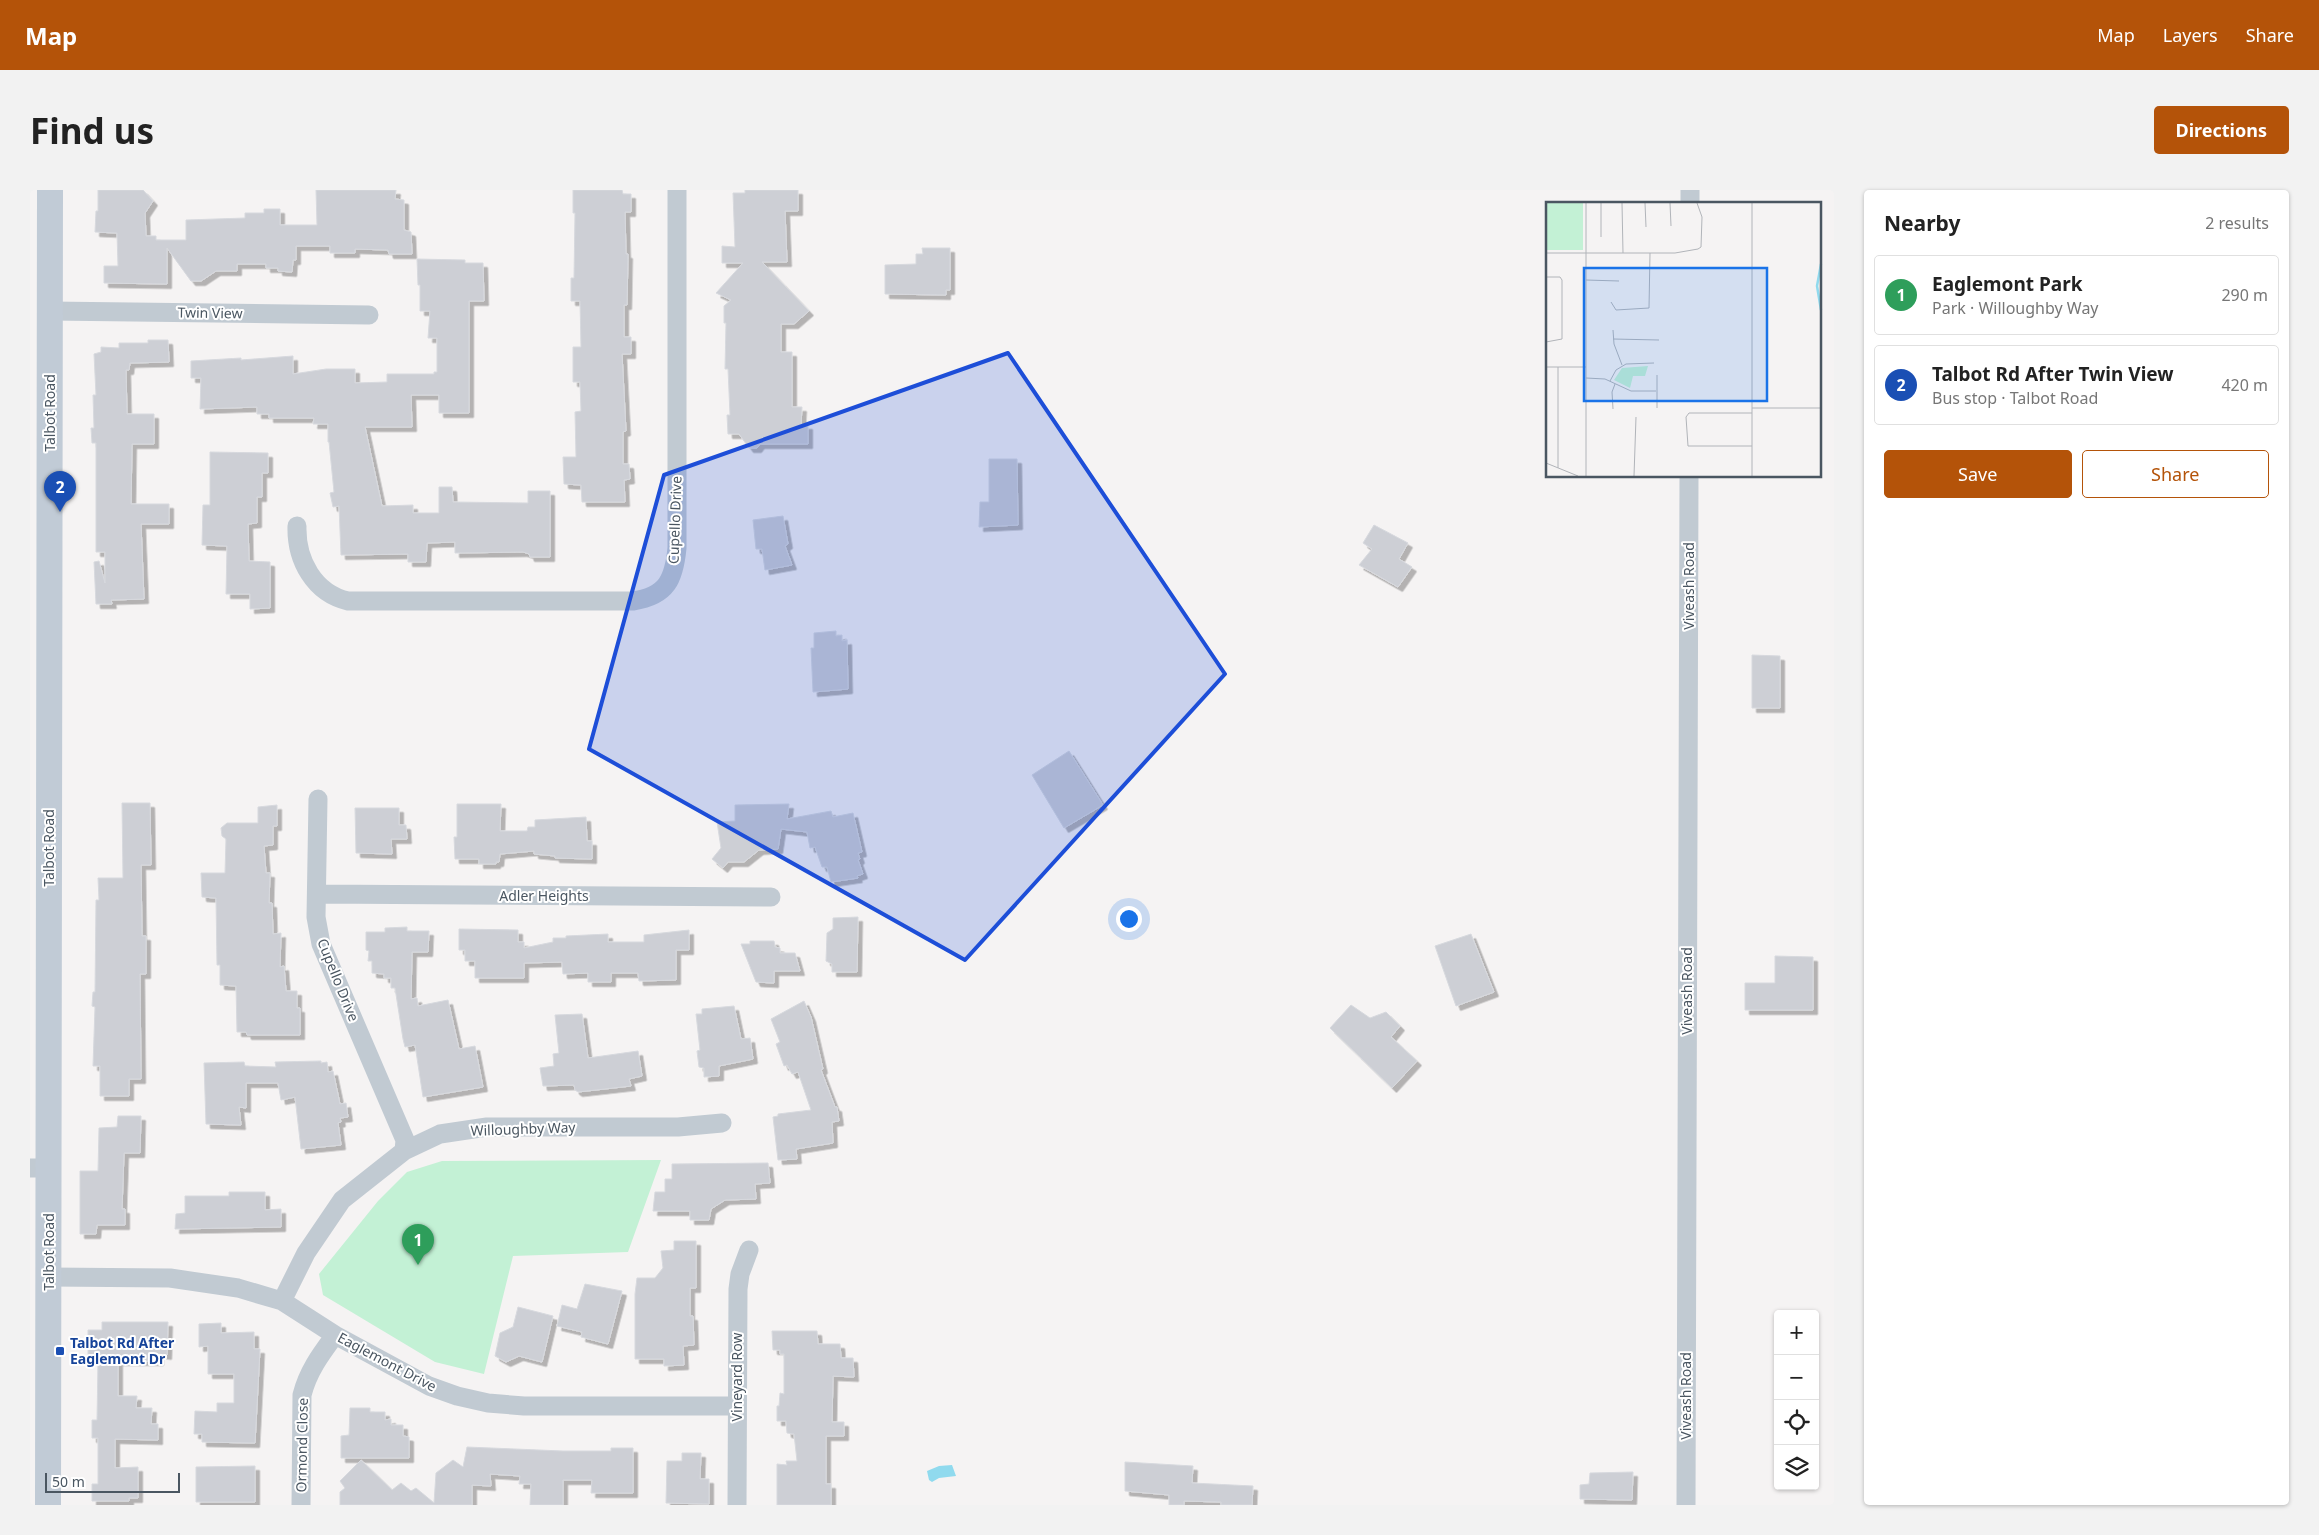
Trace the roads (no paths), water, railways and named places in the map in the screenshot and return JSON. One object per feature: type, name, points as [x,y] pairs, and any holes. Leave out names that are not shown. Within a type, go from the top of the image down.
[{"type":"main road","name":"Talbot Road","points":[[48,1505],[49,1276],[40,1168],[50,190]]},
{"type":"street","name":"Cupello Drive","points":[[297,526],[296,541],[299,554],[321,589],[334,598],[348,601],[633,601],[647,599],[667,585],[673,572],[677,548],[677,190]]},
{"type":"street","name":"Twin View","points":[[50,311],[369,315]]},
{"type":"street","name":"Viveash Road","points":[[1686,1505],[1689,478]]},
{"type":"street","name":"Cupello Drive","points":[[318,799],[318,894],[316,917],[321,944],[405,1140],[404,1151]]},
{"type":"street","name":"Adler Heights","points":[[318,894],[771,897]]},
{"type":"street","name":"Willoughby Way","points":[[282,1302],[306,1253],[342,1200],[404,1151],[440,1134],[487,1127],[678,1127],[722,1123]]},
{"type":"street","name":"Vineyard Row","points":[[737,1505],[738,1288],[748,1250]]},
{"type":"street","name":"Eaglemont Drive","points":[[49,1276],[170,1278],[196,1280],[238,1288],[282,1302],[335,1335],[429,1386],[456,1396],[488,1403],[524,1406],[736,1406]]},
{"type":"street","name":"Ormond Close","points":[[300,1505],[302,1395],[306,1379],[316,1360],[335,1335]]},
{"type":"water","points":[[952,1465],[956,1476],[939,1478],[932,1482],[929,1480],[927,1471],[939,1466]]},
{"type":"place","name":"Talbot Rd After Twin View","points":[[60,512]]},
{"type":"place","name":"Eaglemont Park","points":[[418,1265]]},
{"type":"place","name":"Talbot Rd After Eaglemont Dr","points":[[60,1351]]}]
